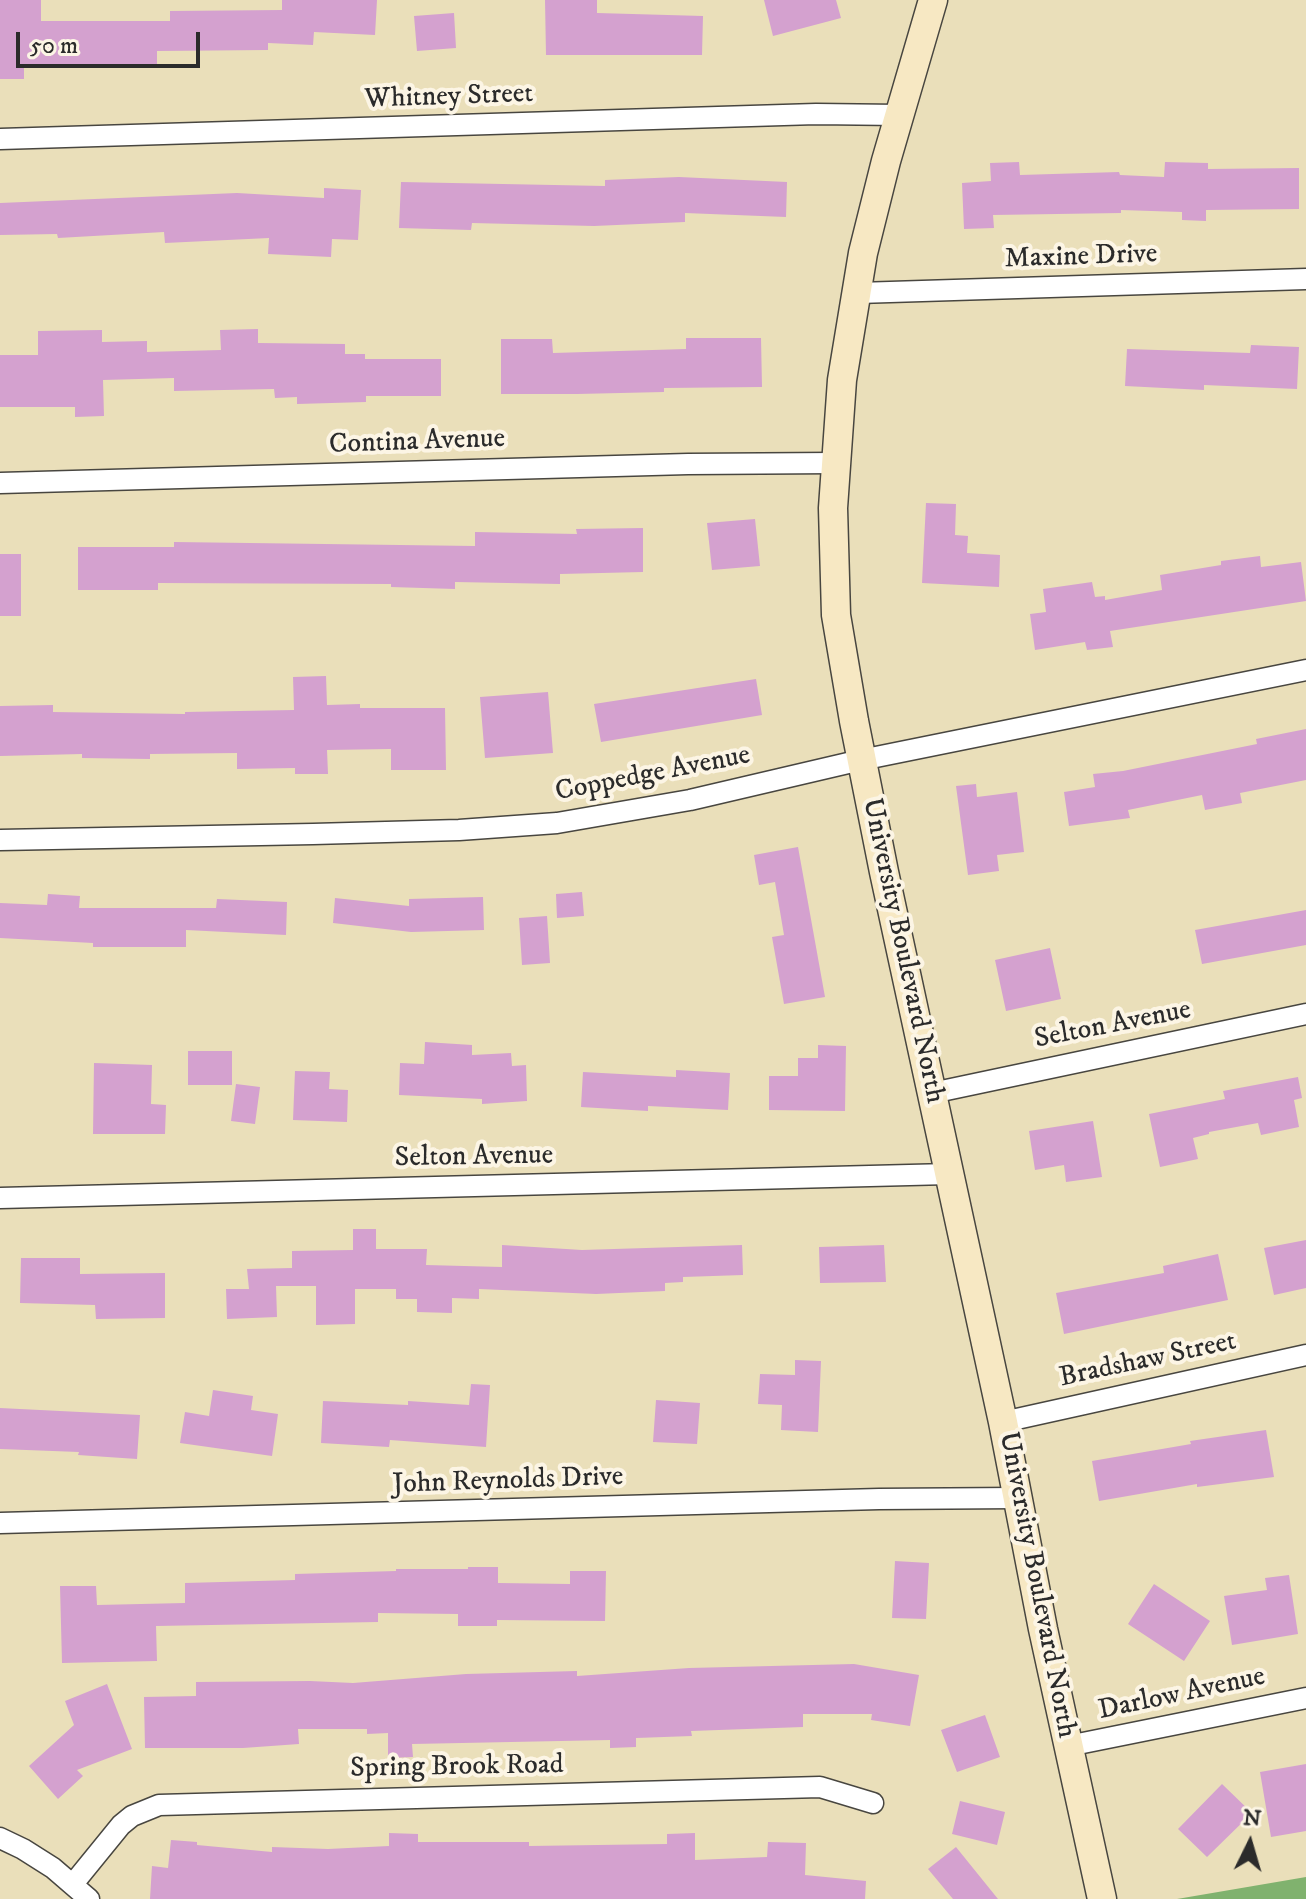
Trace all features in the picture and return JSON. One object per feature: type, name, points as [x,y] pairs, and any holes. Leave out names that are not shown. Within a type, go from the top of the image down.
[{"type":"street","name":"University Boulevard North","points":[[933,0],[863,253],[842,380],[833,508],[836,615],[861,760],[1102,1899]]},
{"type":"street","name":"Whitney Street","points":[[0,139],[801,114],[900,115]]},
{"type":"street","name":"Maxine Drive","points":[[858,293],[1306,279]]},
{"type":"street","name":"Contina Avenue","points":[[0,483],[688,464],[835,463]]},
{"type":"street","name":"Coppedge Avenue","points":[[0,840],[328,834],[557,823],[690,800],[861,760],[1306,670]]},
{"type":"street","name":"Selton Avenue","points":[[932,1093],[1306,1014]]},
{"type":"street","name":"Selton Avenue","points":[[0,1198],[949,1174]]},
{"type":"street","name":"Bradshaw Street","points":[[1003,1422],[1306,1355]]},
{"type":"street","name":"John Reynolds Drive","points":[[0,1523],[1017,1498]]},
{"type":"street","name":"Darlow Avenue","points":[[1068,1746],[1306,1698]]},
{"type":"street","name":"Spring Brook Road","points":[[73,1884],[121,1825],[132,1816],[159,1805],[820,1787],[873,1803]]},
{"type":"street","points":[[0,1838],[23,1849],[89,1899]]},
{"type":"green space","points":[[1306,1877],[1306,1899],[1177,1899]]},
{"type":"building","points":[[0,0],[41,0],[41,21],[170,21],[170,11],[282,10],[282,0],[377,0],[375,35],[314,32],[313,45],[268,43],[268,50],[157,51],[157,65],[24,64],[24,79],[0,79]]},
{"type":"building","points":[[545,0],[597,0],[597,13],[703,16],[702,55],[546,55]]},
{"type":"building","points":[[764,0],[836,0],[841,18],[773,36]]},
{"type":"building","points":[[454,13],[456,48],[417,51],[414,16]]},
{"type":"building","points":[[1019,162],[1020,175],[1119,172],[1120,175],[1164,177],[1165,162],[1208,163],[1208,169],[1299,168],[1299,209],[1206,210],[1206,221],[1182,220],[1182,212],[1121,210],[1121,213],[993,215],[994,228],[964,229],[962,183],[991,181],[990,163]]},
{"type":"building","points":[[679,177],[787,182],[786,217],[685,213],[685,222],[594,226],[472,223],[471,230],[399,228],[401,182],[605,186],[605,180]]},
{"type":"building","points":[[324,188],[361,190],[358,240],[332,239],[331,257],[268,254],[269,238],[165,243],[164,232],[58,238],[57,234],[0,235],[0,203],[237,193],[324,198]]},
{"type":"building","points":[[258,329],[258,343],[345,344],[345,354],[365,354],[365,359],[441,359],[441,396],[366,396],[366,402],[297,404],[297,397],[275,398],[274,389],[174,391],[174,378],[103,380],[104,416],[75,417],[75,407],[0,407],[0,355],[38,355],[38,331],[102,330],[102,342],[147,341],[147,352],[221,350],[220,330]]},
{"type":"building","points":[[686,338],[761,338],[762,387],[501,394],[501,339],[552,339],[553,353],[686,349]]},
{"type":"building","points":[[1251,345],[1299,347],[1297,389],[1204,385],[1204,390],[1125,386],[1127,349],[1250,353]]},
{"type":"building","points":[[926,503],[956,504],[955,535],[968,536],[967,553],[1000,555],[999,587],[922,583]]},
{"type":"building","points":[[755,519],[760,566],[712,570],[707,523]]},
{"type":"building","points":[[643,528],[643,572],[560,574],[560,584],[455,582],[455,589],[391,587],[391,584],[158,583],[158,590],[78,590],[78,547],[174,547],[174,542],[475,546],[475,532],[577,534],[576,529]]},
{"type":"building","points":[[0,554],[21,554],[21,616],[0,616]]},
{"type":"building","points":[[1260,556],[1261,567],[1301,562],[1306,601],[1110,631],[1113,647],[1087,650],[1085,642],[1035,650],[1030,614],[1046,612],[1043,589],[1092,582],[1095,597],[1105,596],[1105,600],[1162,590],[1160,575]]},
{"type":"building","points":[[326,676],[327,705],[445,708],[446,770],[391,770],[391,749],[327,750],[328,774],[295,774],[295,768],[237,769],[237,753],[150,754],[150,759],[82,758],[82,754],[0,756],[0,706],[53,705],[53,712],[185,714],[294,710],[293,677]]},
{"type":"building","points":[[756,679],[762,715],[601,742],[594,704]]},
{"type":"building","points":[[548,692],[553,753],[485,758],[480,697]]},
{"type":"building","points":[[1306,729],[1306,780],[1240,793],[1242,803],[1205,810],[1202,795],[1128,810],[1130,818],[1069,826],[1064,792],[1095,787],[1093,774],[1123,771],[1257,744],[1256,739]]},
{"type":"building","points":[[976,784],[977,797],[1017,792],[1024,852],[997,855],[999,871],[968,875],[956,786]]},
{"type":"building","points":[[798,847],[825,997],[784,1004],[772,937],[784,935],[775,882],[759,885],[754,855]]},
{"type":"building","points":[[582,892],[584,916],[557,918],[556,894]]},
{"type":"building","points":[[48,894],[80,896],[79,908],[216,908],[217,899],[287,902],[286,935],[186,930],[186,947],[93,947],[93,943],[0,938],[0,903],[47,905]]},
{"type":"building","points":[[483,897],[484,930],[411,932],[333,923],[335,898],[409,906],[409,899]]},
{"type":"building","points":[[1306,910],[1306,945],[1202,964],[1195,930]]},
{"type":"building","points":[[547,916],[550,963],[522,965],[519,918]]},
{"type":"building","points":[[1050,948],[1061,999],[1006,1011],[995,960]]},
{"type":"building","points":[[425,1042],[472,1045],[472,1055],[511,1053],[512,1066],[526,1065],[527,1101],[482,1104],[482,1099],[399,1095],[400,1063],[424,1064]]},
{"type":"building","points":[[818,1045],[846,1046],[845,1111],[769,1110],[769,1076],[798,1076],[798,1058],[818,1058]]},
{"type":"building","points":[[188,1051],[232,1051],[232,1085],[188,1085]]},
{"type":"building","points":[[94,1063],[152,1065],[151,1104],[166,1105],[165,1134],[93,1134]]},
{"type":"building","points":[[676,1070],[730,1073],[728,1110],[648,1106],[648,1111],[581,1107],[583,1072],[676,1077]]},
{"type":"building","points":[[295,1071],[330,1072],[329,1089],[348,1090],[347,1122],[293,1120]]},
{"type":"building","points":[[1298,1077],[1302,1098],[1294,1100],[1299,1127],[1261,1135],[1258,1123],[1209,1132],[1193,1138],[1198,1159],[1160,1167],[1149,1114],[1225,1099],[1223,1091]]},
{"type":"building","points":[[236,1084],[260,1087],[255,1124],[231,1121]]},
{"type":"building","points":[[1093,1121],[1102,1177],[1066,1182],[1064,1165],[1035,1170],[1029,1131]]},
{"type":"building","points":[[353,1229],[376,1229],[376,1249],[427,1249],[426,1265],[502,1267],[502,1245],[582,1250],[742,1245],[743,1275],[683,1277],[683,1282],[665,1283],[665,1291],[596,1294],[479,1289],[479,1299],[452,1298],[452,1313],[417,1312],[417,1299],[396,1299],[396,1289],[355,1289],[355,1324],[316,1325],[316,1286],[276,1286],[277,1317],[227,1319],[226,1289],[249,1289],[247,1269],[292,1268],[292,1251],[353,1250]]},
{"type":"building","points":[[1306,1240],[1306,1288],[1274,1295],[1264,1248]]},
{"type":"building","points":[[884,1245],[886,1282],[820,1283],[819,1247]]},
{"type":"building","points":[[1218,1254],[1228,1300],[1064,1334],[1056,1293],[1164,1273],[1163,1266]]},
{"type":"building","points":[[21,1258],[80,1258],[80,1274],[165,1273],[165,1318],[96,1319],[95,1305],[20,1303]]},
{"type":"building","points":[[795,1360],[821,1361],[818,1432],[781,1430],[782,1405],[758,1404],[760,1374],[795,1375]]},
{"type":"building","points":[[471,1384],[490,1385],[486,1447],[390,1440],[389,1447],[321,1443],[323,1401],[469,1405]]},
{"type":"building","points":[[213,1390],[253,1396],[251,1410],[278,1414],[272,1456],[180,1443],[185,1412],[209,1416]]},
{"type":"building","points":[[656,1400],[700,1403],[697,1444],[653,1442]]},
{"type":"building","points":[[0,1408],[140,1415],[137,1459],[78,1455],[79,1452],[0,1449]]},
{"type":"building","points":[[1266,1430],[1274,1477],[1197,1487],[1197,1484],[1099,1501],[1092,1461],[1191,1444],[1190,1441]]},
{"type":"building","points":[[895,1561],[929,1563],[926,1619],[892,1618]]},
{"type":"building","points":[[498,1567],[498,1583],[570,1584],[570,1571],[606,1571],[605,1621],[497,1620],[497,1626],[458,1626],[458,1614],[378,1613],[378,1622],[156,1626],[157,1661],[62,1663],[60,1586],[96,1586],[97,1605],[185,1603],[185,1583],[295,1580],[295,1574]]},
{"type":"building","points":[[1289,1575],[1298,1634],[1232,1645],[1224,1596],[1267,1590],[1265,1578]]},
{"type":"building","points":[[1154,1584],[1210,1621],[1184,1661],[1128,1624]]},
{"type":"building","points":[[854,1664],[919,1675],[910,1726],[871,1720],[872,1714],[803,1714],[803,1727],[691,1731],[692,1736],[636,1738],[636,1747],[610,1748],[610,1740],[412,1744],[413,1757],[388,1758],[388,1733],[367,1734],[367,1729],[298,1729],[299,1744],[243,1748],[145,1748],[144,1697],[196,1696],[196,1682],[353,1683],[466,1674],[577,1671],[577,1676],[689,1668]]},
{"type":"building","points":[[107,1684],[132,1749],[77,1770],[83,1776],[58,1799],[29,1766],[74,1725],[65,1701]]},
{"type":"building","points":[[985,1715],[1000,1757],[957,1772],[941,1730]]},
{"type":"building","points":[[1306,1764],[1306,1831],[1271,1837],[1260,1772]]},
{"type":"building","points":[[1222,1784],[1252,1813],[1207,1857],[1178,1829]]},
{"type":"building","points":[[960,1801],[1005,1812],[997,1845],[952,1834]]},
{"type":"building","points":[[389,1833],[418,1834],[418,1842],[529,1842],[529,1846],[667,1844],[667,1834],[695,1833],[695,1860],[767,1857],[768,1842],[806,1843],[805,1875],[866,1881],[865,1899],[150,1899],[152,1866],[168,1868],[171,1840],[272,1852],[272,1847],[328,1849],[389,1846]]},
{"type":"building","points":[[956,1847],[998,1899],[953,1899],[928,1869]]}]
